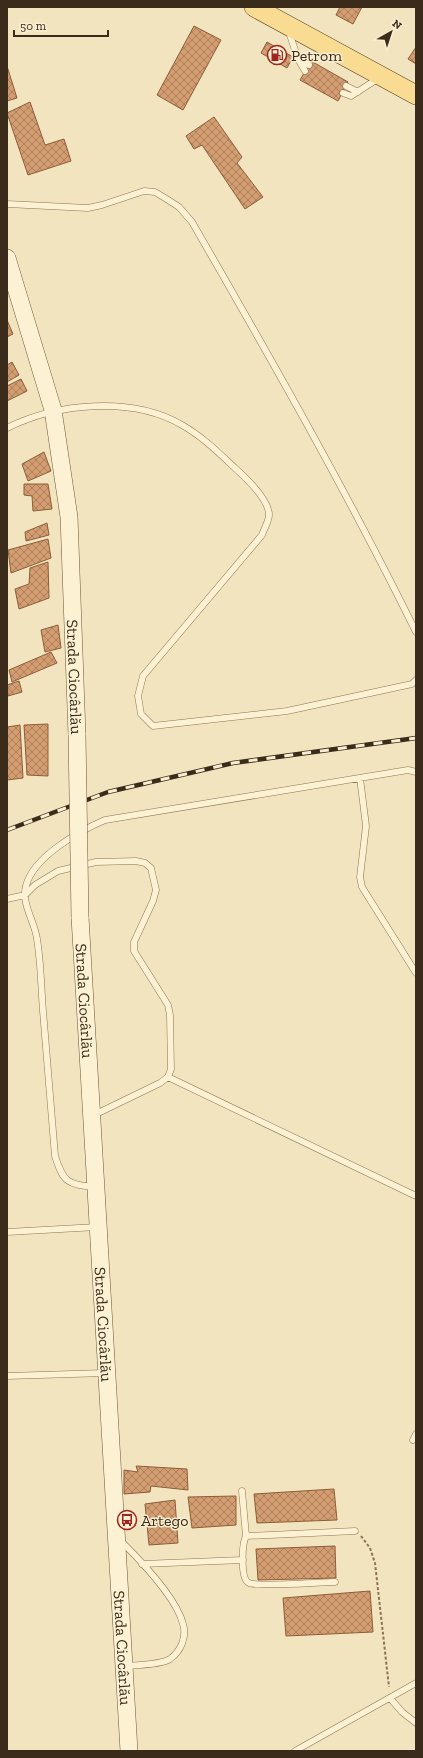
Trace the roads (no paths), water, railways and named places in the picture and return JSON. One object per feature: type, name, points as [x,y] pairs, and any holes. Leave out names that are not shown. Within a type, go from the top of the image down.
[{"type":"main road","points":[[254,7],[416,95]]},
{"type":"main road","name":"Strada Ciocârlău","points":[[7,258],[53,410],[69,517],[77,736],[80,917],[100,1227],[129,1751]]},
{"type":"lane","points":[[287,25],[298,59],[305,72]]},
{"type":"lane","points":[[298,59],[309,65]]},
{"type":"lane","points":[[343,93],[351,96],[382,76]]},
{"type":"lane","points":[[346,86],[358,92]]},
{"type":"lane","points":[[7,204],[88,208],[144,191],[155,192],[179,207],[192,222],[282,377],[377,553],[416,632]]},
{"type":"lane","points":[[7,428],[23,420],[53,410],[107,405],[155,414],[181,424],[207,441],[247,479],[263,499],[269,514],[262,535],[143,676],[138,696],[141,714],[153,726],[287,711],[412,684],[416,680]]},
{"type":"lane","points":[[97,1188],[72,1185],[60,1171],[55,1156],[37,937],[26,901],[25,888],[29,877],[48,854],[92,825],[105,820],[408,770],[416,772]]},
{"type":"lane","points":[[360,778],[366,826],[360,877],[362,887],[416,973]]},
{"type":"lane","points":[[7,899],[26,895],[35,885],[58,871],[96,862],[136,861],[144,863],[151,868],[156,890],[134,942],[134,951],[168,1005],[170,1016],[171,1069],[168,1076],[160,1083],[93,1116]]},
{"type":"lane","points":[[168,1076],[416,1196]]},
{"type":"lane","points":[[7,1232],[100,1227]]},
{"type":"lane","points":[[7,1376],[107,1372]]},
{"type":"lane","points":[[242,1490],[246,1536],[243,1542],[244,1577],[250,1584],[335,1582]]},
{"type":"lane","points":[[246,1536],[355,1531]]},
{"type":"lane","points":[[116,1537],[142,1564],[173,1604],[183,1624],[184,1641],[178,1652],[169,1660],[125,1666]]},
{"type":"lane","points":[[142,1564],[243,1560]]},
{"type":"lane","points":[[295,1751],[416,1683]]},
{"type":"lane","points":[[390,1698],[402,1712],[416,1723]]},
{"type":"railway","points":[[7,830],[108,792],[233,763],[416,738]]},
{"type":"place","name":"Petrom","points":[[277,55]]},
{"type":"place","name":"Artego","points":[[127,1520]]}]
